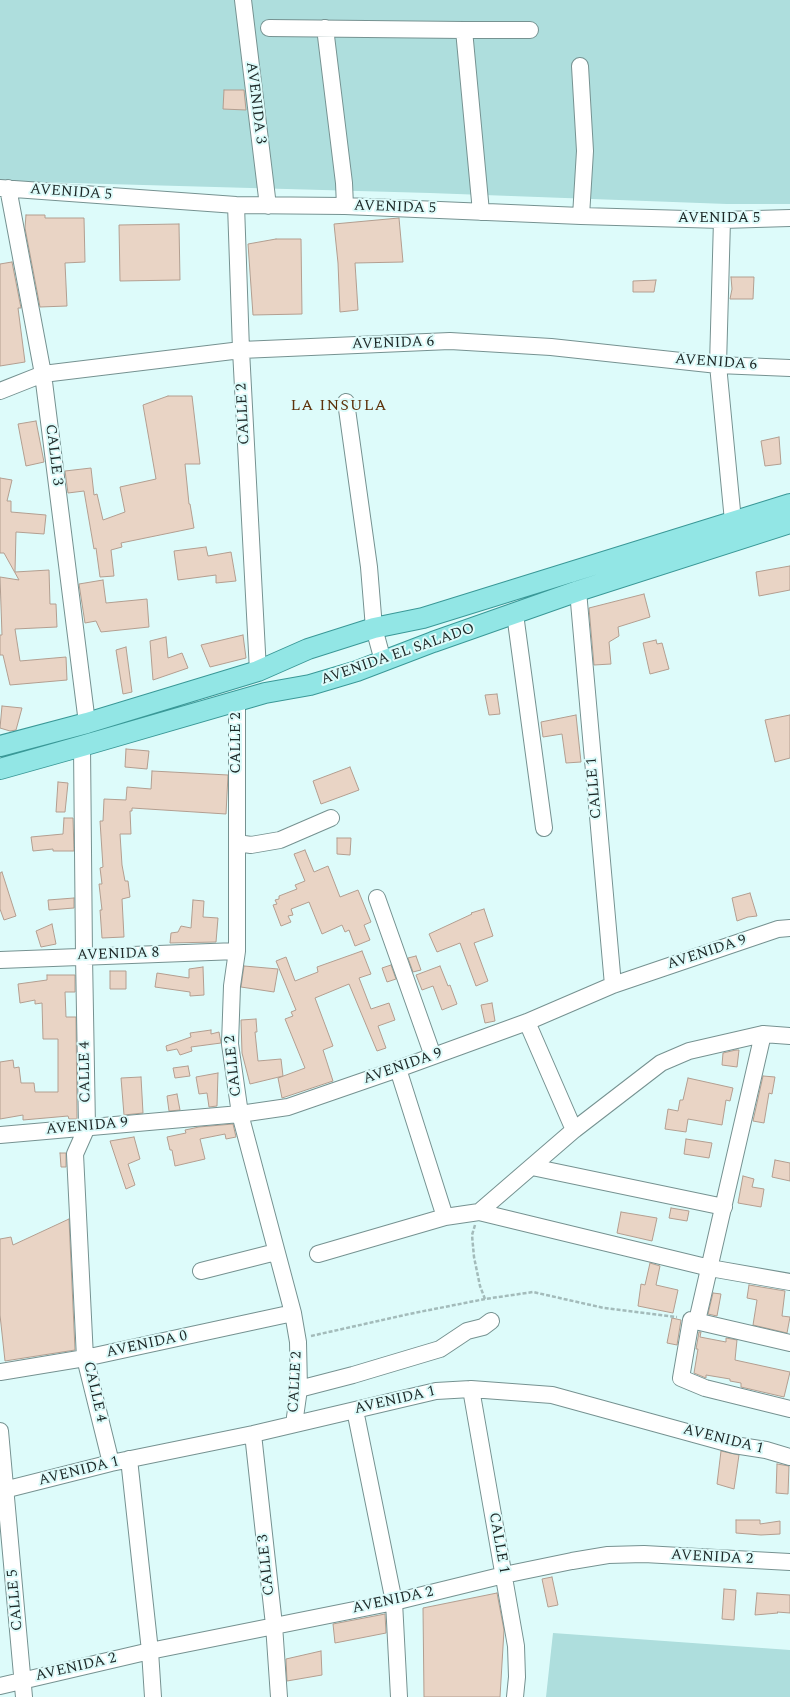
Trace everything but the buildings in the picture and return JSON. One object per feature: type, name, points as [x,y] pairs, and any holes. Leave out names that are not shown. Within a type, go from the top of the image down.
[{"type":"main road","name":"AVENIDA EL SALADO","points":[[0,746],[87,723],[258,672],[308,649],[374,628],[423,618],[790,504]]},
{"type":"main road","name":"AVENIDA EL SALADO","points":[[0,769],[265,693],[310,685],[357,671],[578,592],[790,523]]},
{"type":"street","name":"AVENIDA 3","points":[[243,0],[268,206]]},
{"type":"street","points":[[269,28],[530,30]]},
{"type":"street","points":[[325,28],[344,183],[345,206]]},
{"type":"street","points":[[464,30],[481,212]]},
{"type":"street","points":[[580,66],[585,151],[581,216]]},
{"type":"street","name":"AVENIDA 5","points":[[4,188],[236,205],[345,206],[581,216],[722,220],[790,218]]},
{"type":"street","name":"CALLE 3","points":[[4,188],[42,374],[87,723]]},
{"type":"street","name":"CALLE 2","points":[[236,205],[241,350],[258,672]]},
{"type":"street","points":[[722,220],[718,365],[733,521]]},
{"type":"street","name":"AVENIDA 6","points":[[0,391],[42,374],[241,350],[450,341],[551,347],[718,365],[790,368]]},
{"type":"street","points":[[346,402],[369,567],[374,628],[383,661]]},
{"type":"street","name":"CALLE 1","points":[[578,592],[612,985]]},
{"type":"street","points":[[515,614],[544,828]]},
{"type":"street","name":"CALLE 2","points":[[237,701],[237,950],[232,986],[230,1044],[240,1114],[293,1313],[297,1339],[299,1389],[294,1424]]},
{"type":"street","name":"CALLE 4","points":[[82,746],[87,1127],[75,1154],[86,1358],[111,1463]]},
{"type":"street","points":[[237,843],[251,845],[280,840],[331,818]]},
{"type":"street","points":[[377,898],[433,1056]]},
{"type":"street","name":"AVENIDA 9","points":[[0,1135],[240,1114],[288,1107],[527,1022],[612,985],[778,930],[790,928]]},
{"type":"street","name":"AVENIDA 8","points":[[0,960],[237,950]]},
{"type":"street","points":[[527,1022],[574,1130]]},
{"type":"street","points":[[763,1034],[710,1268],[694,1320],[681,1378],[705,1388],[790,1409]]},
{"type":"street","points":[[479,1212],[574,1130],[661,1063],[689,1052],[763,1034],[790,1036]]},
{"type":"street","points":[[398,1069],[445,1217]]},
{"type":"street","points":[[532,1167],[724,1207]]},
{"type":"street","points":[[318,1254],[445,1217],[479,1212],[710,1268],[790,1282]]},
{"type":"street","points":[[201,1271],[276,1252]]},
{"type":"street","name":"AVENIDA 0","points":[[0,1372],[86,1358],[293,1313]]},
{"type":"street","points":[[694,1320],[790,1343]]},
{"type":"street","points":[[299,1389],[353,1376],[440,1349],[466,1331],[483,1327],[491,1321]]},
{"type":"street","name":"CALLE 1","points":[[471,1389],[516,1646],[517,1677],[515,1697]]},
{"type":"street","name":"AVENIDA 1","points":[[3,1491],[111,1463],[253,1434],[436,1391],[471,1389],[552,1395],[734,1445],[766,1450],[790,1457]]},
{"type":"street","points":[[355,1410],[394,1602],[399,1697]]},
{"type":"street","name":"CALLE 5","points":[[0,1431],[3,1491],[24,1680],[24,1697]]},
{"type":"street","name":"CALLE 3","points":[[253,1434],[274,1625],[279,1697]]},
{"type":"street","points":[[766,1450],[790,1451]]},
{"type":"street","points":[[129,1460],[150,1651],[153,1697]]},
{"type":"street","name":"AVENIDA 2","points":[[0,1686],[150,1651],[394,1602],[504,1575],[608,1555],[644,1554],[790,1562]]},
{"type":"path","points":[[479,1212],[472,1235],[478,1278],[485,1299]]},
{"type":"path","points":[[297,1339],[409,1314],[485,1299],[534,1292],[604,1308],[694,1320]]},
{"type":"shaded area","points":[[0,0],[790,0],[790,204],[727,204],[430,193],[0,181]]},
{"type":"shaded area","points":[[553,1633],[790,1650],[790,1697],[546,1697]]},
{"type":"district","name":"LA INSULA","points":[[339,407]]}]
